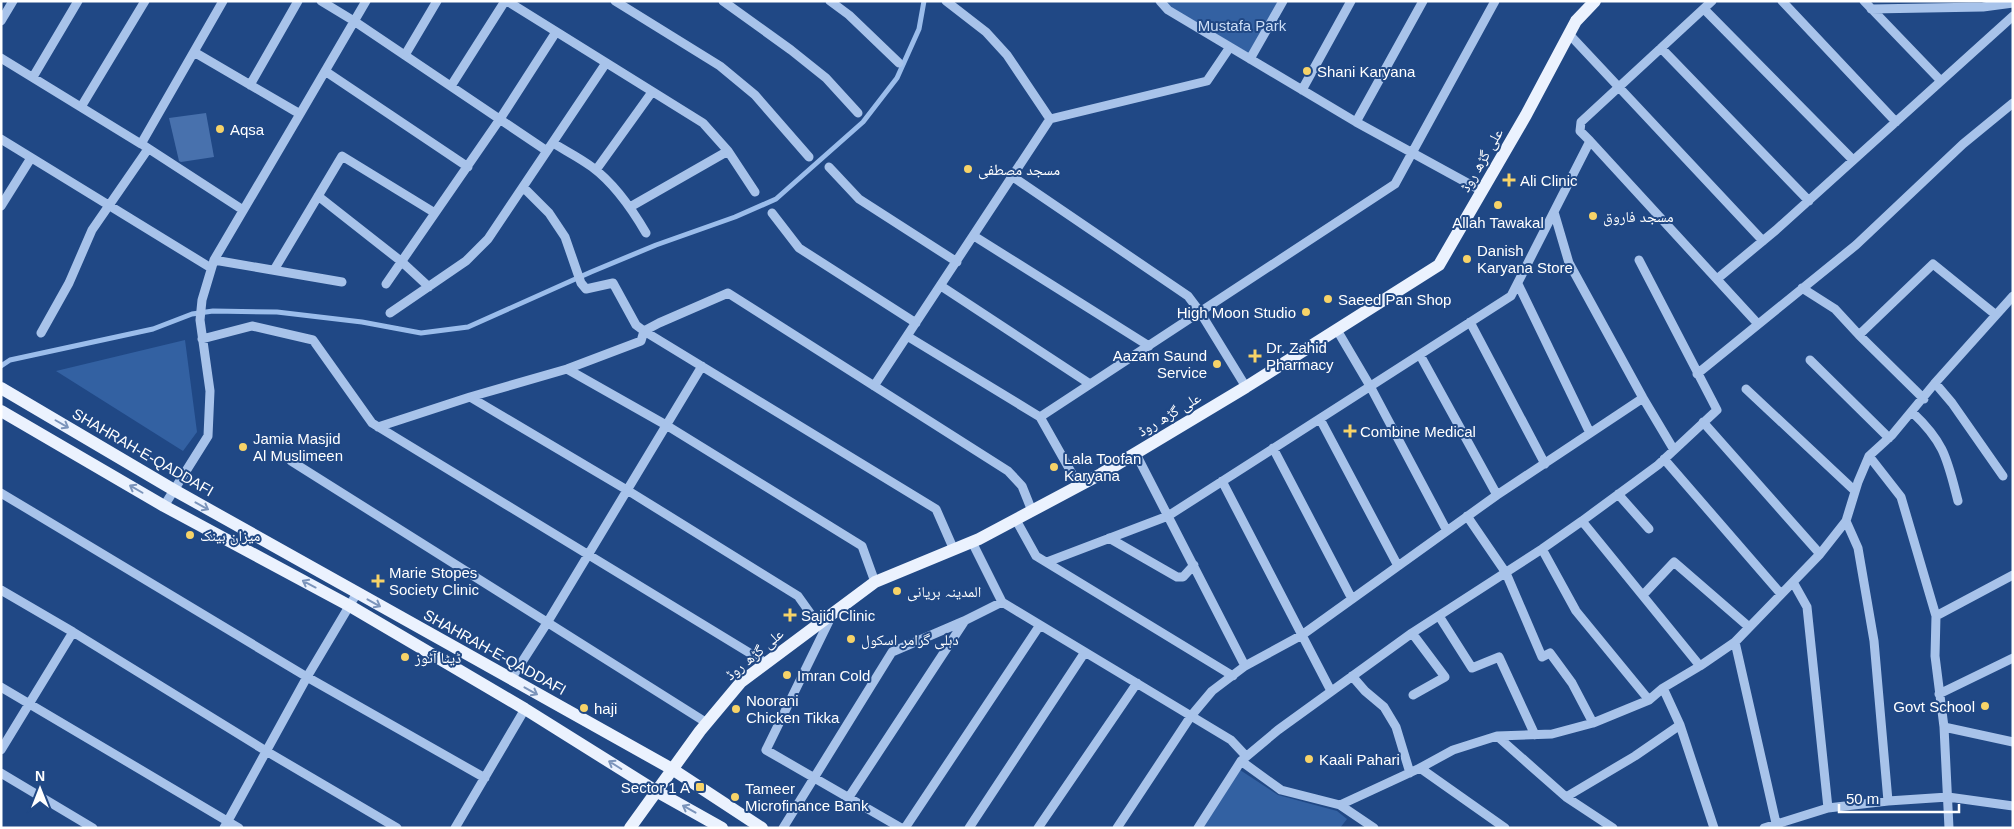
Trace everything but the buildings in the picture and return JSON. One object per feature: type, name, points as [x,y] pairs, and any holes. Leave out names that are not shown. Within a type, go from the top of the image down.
[{"type":"main road","name":"علی گڑھ روڈ","points":[[630,828],[672,769],[741,682],[875,582],[972,542],[1136,454],[1439,266],[1526,116],[1576,21],[1595,1]]},
{"type":"main road","name":"SHAHRAH-E-QADDAFI","points":[[1,388],[174,490],[672,769],[762,828]]},
{"type":"main road","points":[[5,413],[164,506],[350,606],[525,709],[656,791],[722,828]]},
{"type":"street","points":[[1,21],[12,1]]},
{"type":"street","points":[[33,77],[78,1]]},
{"type":"street","points":[[81,107],[145,1]]},
{"type":"street","points":[[41,333],[69,282],[92,230],[144,146],[223,1]]},
{"type":"street","points":[[250,85],[298,1]]},
{"type":"street","points":[[321,1],[500,119],[596,170],[630,207],[646,233]]},
{"type":"street","points":[[164,506],[208,436],[210,391],[200,320],[202,300],[212,264],[366,1]]},
{"type":"street","points":[[405,55],[437,1]]},
{"type":"street","points":[[450,86],[506,1],[703,124],[728,151],[755,192]]},
{"type":"street","points":[[615,1],[720,66],[755,96],[809,157]]},
{"type":"street","points":[[723,1],[826,78],[858,113]]},
{"type":"street","points":[[830,1],[849,15],[899,63]]},
{"type":"street","points":[[946,1],[986,32],[1007,55],[1050,119]]},
{"type":"street","points":[[1160,1],[1168,10],[1356,122],[1482,191]]},
{"type":"street","points":[[1250,59],[1283,1]]},
{"type":"street","points":[[1302,90],[1351,1]]},
{"type":"street","points":[[1356,122],[1423,1]]},
{"type":"street","points":[[1040,417],[1395,184],[1495,1]]},
{"type":"street","points":[[1712,1],[1581,122],[1580,132],[1590,140],[1758,324]]},
{"type":"street","points":[[1782,1],[1896,122]]},
{"type":"street","points":[[1864,1],[1941,81]]},
{"type":"street","points":[[1871,9],[1983,7],[2013,3]]},
{"type":"street","points":[[1704,9],[1853,160]]},
{"type":"street","points":[[1717,278],[1763,241],[2013,16]]},
{"type":"street","points":[[386,284],[468,167],[556,32]]},
{"type":"street","points":[[1569,34],[1763,241]]},
{"type":"street","points":[[874,386],[1050,119],[1207,81],[1230,47]]},
{"type":"street","points":[[1661,48],[1808,201]]},
{"type":"street","points":[[194,52],[300,114]]},
{"type":"street","points":[[1,58],[144,146],[243,210]]},
{"type":"street","points":[[390,313],[466,261],[488,239],[606,63]]},
{"type":"street","points":[[325,71],[468,167]]},
{"type":"street","points":[[596,170],[652,92]]},
{"type":"street","points":[[1697,374],[1856,245],[1963,144],[2013,103]]},
{"type":"street","points":[[1,139],[108,205],[212,264],[274,270],[342,282]]},
{"type":"street","points":[[1047,562],[1168,516],[1511,296],[1590,140]]},
{"type":"street","points":[[630,207],[728,151]]},
{"type":"street","points":[[274,270],[342,156],[435,213]]},
{"type":"street","points":[[1,206],[31,158]]},
{"type":"street","points":[[829,167],[859,199],[957,262]]},
{"type":"street","points":[[1013,177],[1188,296],[1200,312],[1246,387]]},
{"type":"street","points":[[523,187],[549,213],[565,237],[581,283],[586,289],[613,283],[636,325],[644,331],[936,509],[954,550]]},
{"type":"street","points":[[318,196],[402,262],[429,286]]},
{"type":"street","points":[[1554,212],[1569,262],[1643,398],[1674,450]]},
{"type":"street","points":[[772,213],[799,248],[916,322]]},
{"type":"street","points":[[974,236],[1149,346]]},
{"type":"street","points":[[1198,828],[1244,758],[1278,730],[1412,634],[1582,521],[1664,459],[1717,410],[1639,260]]},
{"type":"street","points":[[1859,335],[1933,264],[1996,315]]},
{"type":"street","points":[[1518,284],[1590,433]]},
{"type":"street","points":[[941,286],[1090,384]]},
{"type":"street","points":[[1802,288],[1835,309],[1924,399]]},
{"type":"street","points":[[378,427],[470,397],[567,369],[640,342],[644,331],[728,294],[1008,471],[1022,486],[1032,511]]},
{"type":"street","points":[[1340,805],[1410,773],[1453,750],[1497,736],[1552,734],[1593,723],[1649,700],[1663,688],[1700,666],[1734,642],[1820,554],[1846,521],[1869,456],[1889,438],[1924,399],[1935,383],[2013,296]]},
{"type":"street","points":[[1470,322],[1544,464]]},
{"type":"street","points":[[202,339],[252,326],[313,340],[372,423],[766,663]]},
{"type":"street","points":[[1337,330],[1370,386],[1447,531]]},
{"type":"street","points":[[908,336],[1040,417],[1078,486]]},
{"type":"street","points":[[1420,355],[1497,495]]},
{"type":"street","points":[[1810,360],[1889,438]]},
{"type":"street","points":[[511,679],[702,366]]},
{"type":"street","points":[[567,369],[666,425],[862,546],[875,582]]},
{"type":"street","points":[[1935,383],[1952,403],[2003,476]]},
{"type":"street","points":[[1746,389],[1856,492]]},
{"type":"street","points":[[470,397],[627,490],[798,596],[818,624]]},
{"type":"street","points":[[1117,828],[1191,716],[1212,691],[1246,666],[1302,635],[1497,495],[1643,398]]},
{"type":"street","points":[[1912,412],[1930,430],[1940,445],[1949,466],[1958,501]]},
{"type":"street","points":[[1320,419],[1398,566]]},
{"type":"street","points":[[1703,422],[1820,554]]},
{"type":"street","points":[[1274,448],[1352,599]]},
{"type":"street","points":[[1136,454],[1246,666]]},
{"type":"street","points":[[1869,456],[1901,496],[1936,616],[1935,656],[1944,727],[1949,828]]},
{"type":"street","points":[[1664,459],[1781,594]]},
{"type":"street","points":[[291,461],[707,723]]},
{"type":"street","points":[[1222,481],[1331,691]]},
{"type":"street","points":[[1,494],[307,677],[485,778]]},
{"type":"street","points":[[1618,494],[1649,529]]},
{"type":"street","points":[[1467,516],[1506,573],[1542,657],[1550,653],[1572,683],[1593,723]]},
{"type":"street","points":[[1016,520],[1036,556],[1233,676]]},
{"type":"street","points":[[1582,521],[1700,666]]},
{"type":"street","points":[[1846,521],[1858,548],[1874,642],[1888,800]]},
{"type":"street","points":[[1110,538],[1180,578],[1194,565]]},
{"type":"street","points":[[972,542],[1002,602],[1231,740],[1244,758],[1281,790],[1340,805],[1374,828]]},
{"type":"street","points":[[1542,549],[1576,610],[1649,700]]},
{"type":"street","points":[[1643,595],[1674,562],[1749,626]]},
{"type":"street","points":[[1936,616],[2013,575]]},
{"type":"street","points":[[1793,582],[1807,606],[1828,808]]},
{"type":"street","points":[[1,590],[396,828]]},
{"type":"street","points":[[226,824],[307,677],[357,593]]},
{"type":"street","points":[[783,828],[892,652],[964,622],[1002,602]]},
{"type":"street","points":[[833,613],[766,747],[767,751],[903,828],[1040,625]]},
{"type":"street","points":[[1439,616],[1472,668],[1499,657],[1535,735]]},
{"type":"street","points":[[849,797],[964,622]]},
{"type":"street","points":[[1,750],[73,632]]},
{"type":"street","points":[[1412,634],[1445,677],[1413,695]]},
{"type":"street","points":[[1734,642],[1776,823]]},
{"type":"street","points":[[969,828],[1085,652]]},
{"type":"street","points":[[1939,694],[2013,658]]},
{"type":"street","points":[[1352,676],[1365,691],[1384,707],[1396,727],[1410,773]]},
{"type":"street","points":[[1038,828],[1137,683]]},
{"type":"street","points":[[1,687],[226,824],[239,828]]},
{"type":"street","points":[[1663,688],[1680,725],[1714,828]]},
{"type":"street","points":[[455,828],[525,709]]},
{"type":"street","points":[[1566,797],[1635,756],[1680,725]]},
{"type":"street","points":[[1944,727],[2013,742]]},
{"type":"street","points":[[1497,736],[1566,797],[1613,828]]},
{"type":"street","points":[[1420,768],[1505,828]]},
{"type":"street","points":[[1,773],[93,828]]},
{"type":"street","points":[[1764,828],[1828,808],[1888,800],[1948,797],[2013,806]]},
{"type":"green space","name":"Mustafa Park","points":[[1160,1],[1283,1],[1250,59]]},
{"type":"green space","points":[[185,340],[197,432],[183,451],[56,371]]},
{"type":"green space","points":[[1240,770],[1278,795],[1337,811],[1347,819],[1340,828],[1203,828]]},
{"type":"waterway","points":[[1,366],[10,360],[153,329],[192,314],[213,311],[277,312],[362,322],[421,333],[468,327],[591,272],[656,245],[735,217],[776,199],[863,122],[897,78],[919,29],[924,1]]},
{"type":"place","name":"Shani Karyana","points":[[1307,71]]},
{"type":"place","name":"Aqsa","points":[[220,129]]},
{"type":"place","name":"مسجد مصطفی","points":[[968,169]]},
{"type":"place","name":"Ali Clinic","points":[[1509,180]]},
{"type":"place","name":"Allah Tawakal","points":[[1498,205]]},
{"type":"place","name":"مسجد فاروق","points":[[1593,216]]},
{"type":"place","name":"Danish Karyana Store","points":[[1467,259]]},
{"type":"place","name":"Saeed Pan Shop","points":[[1328,299]]},
{"type":"place","name":"High Moon Studio","points":[[1306,312]]},
{"type":"place","name":"Dr. Zahid Pharmacy","points":[[1255,356]]},
{"type":"place","name":"Aazam Saund Service","points":[[1217,364]]},
{"type":"place","name":"Combine Medical","points":[[1350,431]]},
{"type":"place","name":"Jamia Masjid Al Muslimeen","points":[[243,447]]},
{"type":"place","name":"Lala Toofan Karyana","points":[[1054,467]]},
{"type":"place","name":"میزان بینک","points":[[190,535]]},
{"type":"place","name":"Marie Stopes Society Clinic","points":[[378,581]]},
{"type":"place","name":"المدینہ بریانی","points":[[897,591]]},
{"type":"place","name":"Sajid Clinic","points":[[790,615]]},
{"type":"place","name":"دہلی گرامر اسکول","points":[[851,639]]},
{"type":"place","name":"ڈیٹا آٹوز","points":[[405,657]]},
{"type":"place","name":"Imran Cold","points":[[787,675]]},
{"type":"place","name":"Govt School","points":[[1985,706]]},
{"type":"place","name":"haji","points":[[584,708]]},
{"type":"place","name":"Noorani Chicken Tikka","points":[[736,709]]},
{"type":"place","name":"Kaali Pahari","points":[[1309,759]]},
{"type":"place","name":"Sector 1 A","points":[[700,787]]},
{"type":"place","name":"Tameer Microfinance Bank","points":[[735,797]]}]
